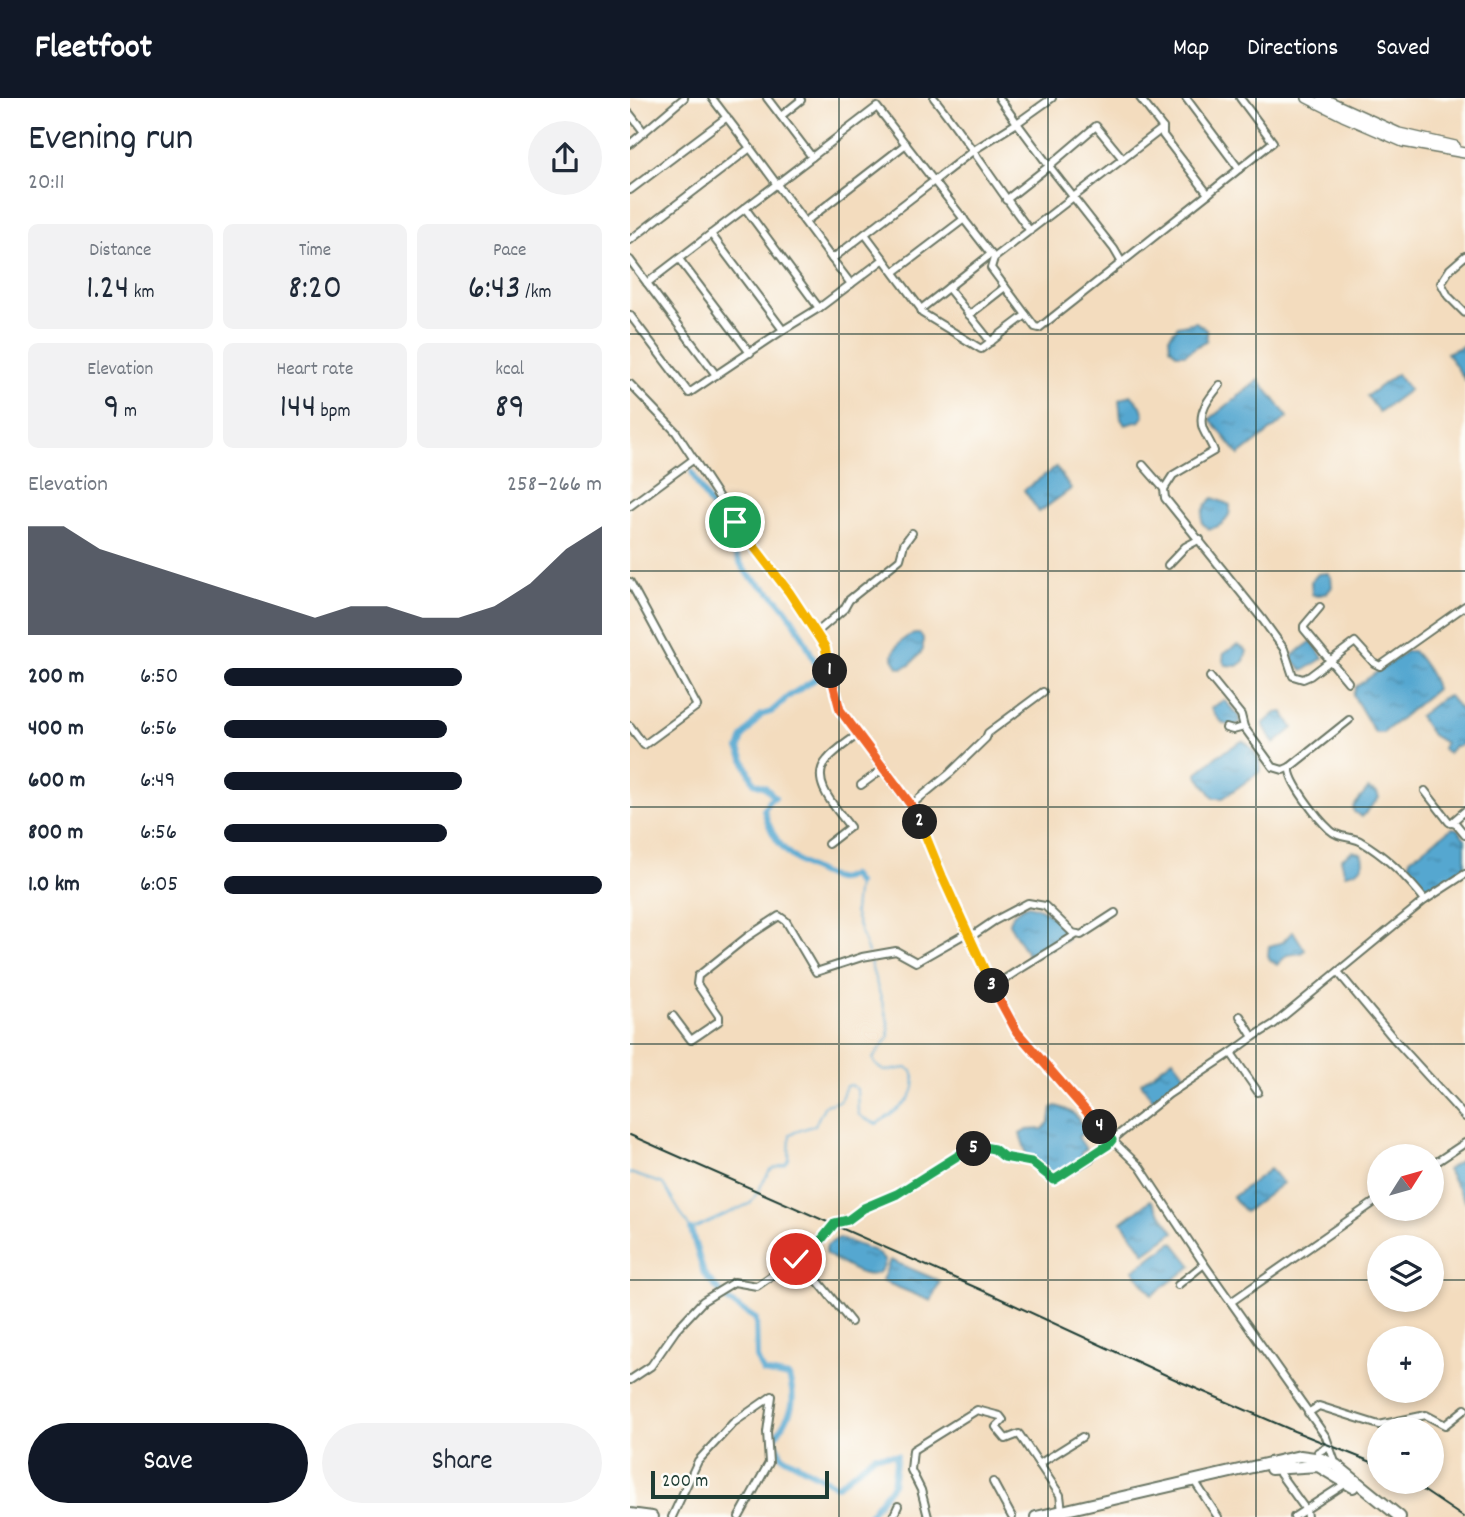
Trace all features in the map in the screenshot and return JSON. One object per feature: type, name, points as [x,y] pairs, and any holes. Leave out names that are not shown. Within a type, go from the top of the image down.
[{"type":"highway","points":[[1060,1514],[1300,1456],[1322,1459],[1336,1465],[1391,1517]]},
{"type":"highway","points":[[1036,1517],[1278,1468],[1318,1466],[1349,1480],[1400,1517]]},
{"type":"highway","points":[[630,1514],[652,1517]]},
{"type":"main road","points":[[1307,98],[1343,117],[1403,142],[1465,151]]},
{"type":"main road","points":[[1325,99],[1399,133],[1465,151]]},
{"type":"street","points":[[667,98],[674,107]]},
{"type":"street","points":[[630,144],[684,98]]},
{"type":"street","points":[[712,98],[851,284]]},
{"type":"street","points":[[767,98],[812,157]]},
{"type":"street","points":[[871,98],[992,256],[991,268],[1035,327],[1039,328],[1273,142],[1240,98]]},
{"type":"street","points":[[934,98],[1030,231]]},
{"type":"street","points":[[999,98],[1114,248],[1121,261]]},
{"type":"street","points":[[832,259],[974,150],[1052,98]]},
{"type":"street","points":[[1140,98],[1163,128],[1163,135],[1208,194]]},
{"type":"street","points":[[1186,98],[1240,169]]},
{"type":"street","points":[[781,116],[802,99]]},
{"type":"street","points":[[647,283],[877,107]]},
{"type":"street","points":[[630,114],[644,132]]},
{"type":"street","points":[[630,190],[727,117]]},
{"type":"street","points":[[1006,200],[1096,126],[1123,159]]},
{"type":"street","points":[[921,309],[1030,231],[1163,128]]},
{"type":"street","points":[[805,222],[906,144]]},
{"type":"street","points":[[630,240],[750,148]]},
{"type":"street","points":[[745,208],[819,308]]},
{"type":"street","points":[[894,272],[964,219]]},
{"type":"street","points":[[711,234],[783,330]]},
{"type":"street","points":[[865,234],[922,313],[979,349],[1026,315]]},
{"type":"street","points":[[1465,256],[1450,269],[1441,284],[1448,296],[1465,313]]},
{"type":"street","points":[[679,259],[750,353]]},
{"type":"street","points":[[630,315],[687,392],[691,393],[819,308],[884,259]]},
{"type":"street","points":[[630,260],[716,376]]},
{"type":"street","points":[[969,314],[1005,287]]},
{"type":"street","points":[[948,288],[991,342]]},
{"type":"street","points":[[630,384],[676,432],[735,522],[789,592],[825,647],[840,710],[911,806],[968,935],[1017,1032],[1112,1140],[1140,1167],[1204,1264],[1326,1437],[1336,1465]]},
{"type":"street","points":[[1220,385],[1206,404],[1202,420],[1203,429],[1214,451],[1173,475],[1164,489],[1164,498],[1200,539],[1284,649],[1293,676],[1303,679],[1355,642],[1374,663],[1381,665],[1465,606]]},
{"type":"street","points":[[630,506],[694,460]]},
{"type":"street","points":[[1143,465],[1164,489]]},
{"type":"street","points":[[816,633],[883,570],[901,559],[905,544],[912,533]]},
{"type":"street","points":[[1168,565],[1185,547],[1200,539]]},
{"type":"street","points":[[630,582],[697,706],[644,745],[630,726]]},
{"type":"street","points":[[630,600],[637,595]]},
{"type":"street","points":[[1320,607],[1303,628],[1348,682]]},
{"type":"street","points":[[1210,677],[1241,715],[1244,727],[1273,767],[1283,770],[1290,766],[1349,720]]},
{"type":"street","points":[[911,806],[950,773],[988,733],[1043,692]]},
{"type":"street","points":[[1226,728],[1233,730],[1244,727]]},
{"type":"street","points":[[828,844],[850,827],[822,786],[821,773],[825,761],[857,736]]},
{"type":"street","points":[[1290,766],[1289,773],[1310,806],[1332,832],[1363,843],[1398,869],[1425,900]]},
{"type":"street","points":[[861,785],[883,769]]},
{"type":"street","points":[[1425,791],[1451,823],[1456,824],[1465,835]]},
{"type":"street","points":[[1451,823],[1465,811]]},
{"type":"street","points":[[630,1380],[652,1366],[676,1330],[702,1301],[734,1282],[757,1286],[822,1239],[835,1223],[848,1220],[864,1208],[897,1194],[959,1155],[972,1149],[994,1149],[1004,1157],[1031,1162],[1054,1180],[1090,1159],[1169,1094],[1274,1024],[1425,900],[1465,874]]},
{"type":"street","points":[[673,1016],[691,1040],[719,1021],[719,1016],[696,984],[698,976],[747,937],[779,916],[786,921],[816,972],[862,957],[896,951],[916,962],[1028,903],[1045,906],[1077,934]]},
{"type":"street","points":[[993,987],[1024,965],[1115,914]]},
{"type":"street","points":[[1338,972],[1465,1117]]},
{"type":"street","points":[[1241,1016],[1254,1037]]},
{"type":"street","points":[[1231,1052],[1258,1092]]},
{"type":"street","points":[[1444,1157],[1465,1143]]},
{"type":"street","points":[[1231,1302],[1367,1207]]},
{"type":"street","points":[[796,1259],[810,1277],[813,1275],[851,1322]]},
{"type":"street","points":[[1178,1285],[1204,1264]]},
{"type":"street","points":[[672,1517],[698,1461],[733,1423],[772,1396],[767,1432],[769,1463],[739,1517]]},
{"type":"street","points":[[1308,1413],[1319,1406],[1379,1425],[1426,1415],[1446,1425],[1465,1409]]},
{"type":"street","points":[[928,1517],[921,1490],[911,1469],[913,1450],[974,1411],[1001,1418],[996,1427],[1005,1439],[1018,1433],[1060,1495],[1060,1514]]},
{"type":"street","points":[[1039,1464],[1082,1437]]},
{"type":"street","points":[[1318,1452],[1329,1446]]},
{"type":"street","points":[[1278,1468],[1306,1514]]},
{"type":"street","points":[[1294,1517],[1306,1514],[1349,1480]]},
{"type":"street","points":[[993,1482],[1012,1517]]},
{"type":"street","points":[[1197,1485],[1218,1517]]},
{"type":"street","points":[[893,1517],[898,1506]]},
{"type":"water","points":[[1196,322],[1207,330],[1207,340],[1185,354],[1177,354],[1170,347],[1169,337],[1178,326]]},
{"type":"water","points":[[1465,345],[1465,380],[1447,353]]},
{"type":"water","points":[[1397,374],[1409,390],[1379,412],[1367,396]]},
{"type":"water","points":[[1259,380],[1288,417],[1239,455],[1210,419]]},
{"type":"water","points":[[1131,395],[1141,406],[1144,415],[1140,421],[1125,425],[1121,419],[1119,400]]},
{"type":"water","points":[[1056,467],[1071,489],[1039,512],[1024,490]]},
{"type":"water","points":[[1213,498],[1230,505],[1230,510],[1225,521],[1209,529],[1202,523],[1202,516]]},
{"type":"water","points":[[1327,573],[1331,577],[1332,587],[1327,593],[1316,596],[1312,594],[1311,582],[1318,574]]},
{"type":"water","points":[[915,634],[920,634],[923,638],[923,650],[910,665],[898,667],[893,659],[897,646]]},
{"type":"water","points":[[1312,641],[1323,658],[1303,671],[1292,659],[1293,655]]},
{"type":"water","points":[[1238,645],[1247,651],[1244,661],[1237,666],[1226,665],[1223,661],[1224,653]]},
{"type":"water","points":[[1407,651],[1413,651],[1420,659],[1436,689],[1383,733],[1375,733],[1353,695],[1356,687]]},
{"type":"water","points":[[1449,696],[1465,715],[1465,742],[1454,746],[1448,753],[1443,749],[1445,743],[1432,735],[1419,716],[1442,698]]},
{"type":"water","points":[[1224,700],[1238,715],[1240,722],[1234,727],[1220,721],[1211,708]]},
{"type":"water","points":[[1283,712],[1293,728],[1274,744],[1263,724],[1276,713]]},
{"type":"water","points":[[1242,741],[1255,753],[1261,771],[1223,798],[1214,798],[1197,775],[1198,772],[1217,756]]},
{"type":"water","points":[[1368,789],[1377,793],[1379,798],[1362,817],[1354,812],[1353,807]]},
{"type":"water","points":[[1452,828],[1458,829],[1465,839],[1465,866],[1429,890],[1409,866],[1410,859]]},
{"type":"water","points":[[1352,851],[1361,853],[1363,862],[1354,872],[1345,874],[1341,859]]},
{"type":"water","points":[[1028,905],[1051,916],[1067,935],[1067,939],[1032,958],[1009,924],[1018,910]]},
{"type":"water","points":[[1293,931],[1305,950],[1287,955],[1277,965],[1268,956],[1269,946],[1283,942]]},
{"type":"water","points":[[1173,1059],[1186,1076],[1153,1100],[1141,1083]]},
{"type":"water","points":[[1056,1106],[1071,1112],[1080,1121],[1085,1131],[1078,1137],[1086,1149],[1081,1153],[1079,1163],[1053,1176],[1027,1155],[1020,1134],[1027,1130],[1043,1129],[1050,1121],[1052,1108]]},
{"type":"water","points":[[1465,1157],[1465,1201],[1447,1170]]},
{"type":"water","points":[[1270,1169],[1283,1183],[1245,1212],[1233,1197]]},
{"type":"water","points":[[1151,1200],[1174,1232],[1145,1253],[1122,1222]]},
{"type":"water","points":[[839,1238],[875,1251],[885,1261],[881,1270],[875,1274],[858,1272],[825,1253],[827,1245]]},
{"type":"water","points":[[1173,1242],[1192,1266],[1152,1295],[1133,1270]]},
{"type":"water","points":[[890,1260],[940,1281],[931,1301],[882,1281]]},
{"type":"waterway","points":[[692,472],[742,567],[788,612],[818,670],[817,678],[789,696],[771,712],[761,715],[743,737],[739,749],[754,783],[765,787],[775,797],[769,800],[764,810],[767,821],[777,841],[791,856],[835,879],[851,875],[857,883]]},
{"type":"waterway","points":[[857,883],[854,912],[868,953]]},
{"type":"waterway","points":[[630,1173],[663,1184],[691,1230],[751,1203],[770,1170],[786,1164],[789,1160],[790,1134],[815,1125],[825,1105],[840,1101],[846,1086],[851,1085],[857,1089],[858,1114],[865,1119],[877,1124],[899,1109],[911,1096],[914,1080],[912,1071],[907,1068],[884,1071],[876,1065],[873,1058],[889,1037],[888,1021],[869,959]]},
{"type":"waterway","points":[[691,1230],[704,1274],[728,1301],[756,1319],[757,1358],[763,1372],[789,1377],[793,1396],[791,1410],[774,1439],[782,1456],[837,1486],[875,1455],[897,1455],[893,1484],[867,1517]]},
{"type":"railway","points":[[630,1135],[986,1292],[1181,1382],[1367,1460]]},
{"type":"railway","points":[[1429,1494],[1463,1517]]},
{"type":"route","points":[[735,522],[789,592],[825,647],[840,710],[916,814],[969,938],[1017,1032],[1112,1140],[1090,1159],[1054,1180],[1031,1162],[1004,1157],[994,1149],[972,1149],[907,1189],[864,1208],[851,1219],[835,1223],[822,1239],[796,1259]]}]
